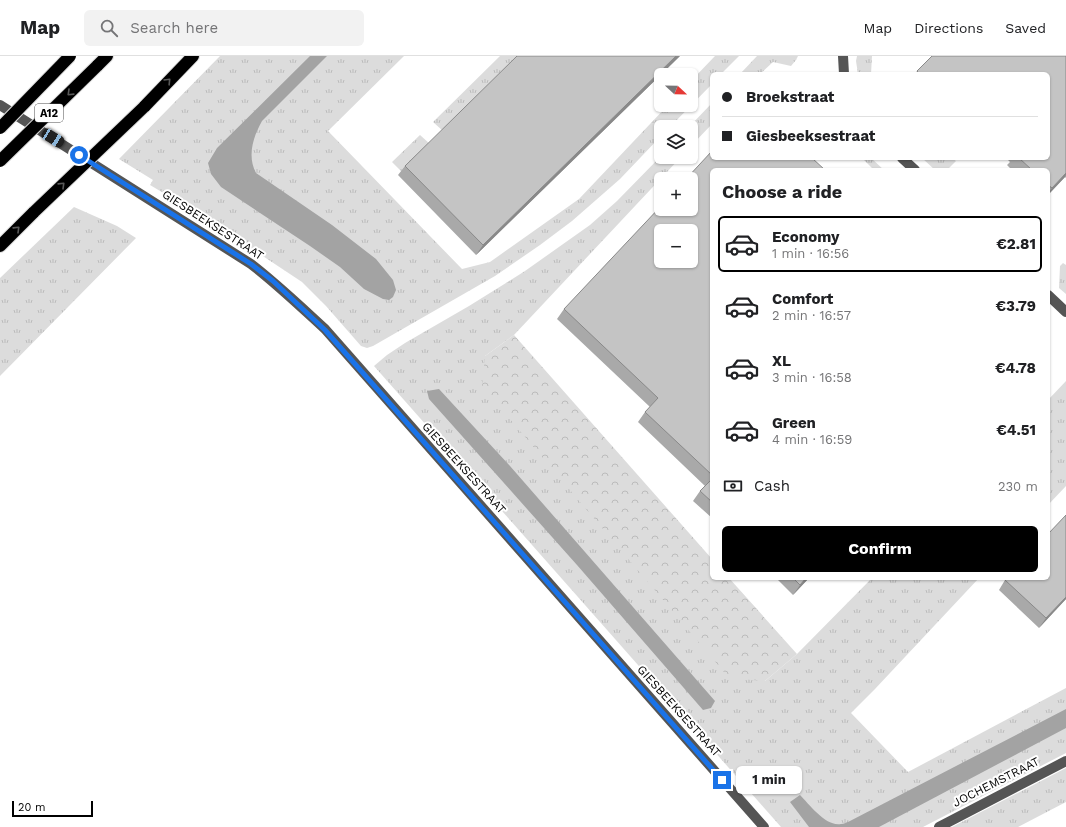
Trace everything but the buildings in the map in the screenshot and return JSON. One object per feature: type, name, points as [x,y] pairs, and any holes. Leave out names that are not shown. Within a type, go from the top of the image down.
[{"type":"highway","name":"A12","points":[[0,128],[70,56]]},
{"type":"highway","name":"A12","points":[[0,161],[107,56]]},
{"type":"highway","points":[[0,246],[144,106],[193,56]]},
{"type":"street","points":[[843,56],[844,72]]},
{"type":"street","name":"GIESBEEKSESTRAAT","points":[[0,105],[251,264],[273,281],[325,330],[764,827]]},
{"type":"street","points":[[904,160],[913,168]]},
{"type":"street","points":[[1050,297],[1066,312]]},
{"type":"street","name":"JOCHEMSTRAAT","points":[[939,827],[1066,761]]},
{"type":"green space","points":[[220,56],[404,56],[328,131],[462,269],[490,262],[579,199],[661,112],[685,112],[677,120],[654,120],[654,143],[620,179],[572,221],[540,245],[495,276],[367,348],[361,346],[326,306],[302,282],[204,217],[150,185],[153,180],[119,159]]},
{"type":"green space","points":[[500,56],[520,56],[443,131],[433,122]]},
{"type":"green space","points":[[715,56],[739,56],[723,72],[710,72],[710,86],[698,98],[698,74]]},
{"type":"green space","points":[[757,56],[798,56],[791,66],[773,62],[762,72],[742,72]]},
{"type":"green space","points":[[857,56],[872,56],[871,72],[858,72],[856,61]]},
{"type":"green space","points":[[710,105],[710,126],[698,139],[698,120],[696,120]]},
{"type":"green space","points":[[420,135],[430,144],[402,172],[392,162]]},
{"type":"green space","points":[[864,160],[873,160],[882,168],[872,168]]},
{"type":"green space","points":[[924,160],[956,161],[949,168],[933,168]]},
{"type":"green space","points":[[654,163],[674,164],[667,172],[654,172],[654,186],[514,335],[485,356],[765,681],[797,654],[870,580],[977,580],[851,713],[908,772],[1066,688],[1066,753],[923,827],[781,827],[374,366],[405,343],[469,306],[525,271],[590,225],[617,201]]},
{"type":"green space","points":[[74,207],[117,226],[136,238],[0,376],[0,278]]},
{"type":"green space","points":[[1063,263],[1066,265],[1066,294],[1059,288],[1060,266]]},
{"type":"green space","points":[[514,335],[710,557],[710,580],[731,580],[797,654],[765,681],[729,678],[482,386],[485,356]]},
{"type":"green space","points":[[1066,381],[1066,486],[1050,503],[1050,398]]},
{"type":"green space","points":[[1066,768],[1066,802],[1018,827],[952,827]]},
{"type":"shaded area","points":[[310,56],[327,56],[262,121],[256,133],[252,147],[253,167],[256,173],[332,225],[376,259],[393,280],[396,290],[393,297],[389,300],[383,299],[364,289],[340,267],[221,187],[211,174],[208,163],[217,148]]},
{"type":"shaded area","points":[[439,389],[510,466],[715,701],[711,708],[703,710],[577,565],[429,399],[427,391]]},
{"type":"shaded area","points":[[1066,709],[1066,728],[879,827],[809,827],[790,802],[800,795],[824,819],[835,824],[850,821]]},
{"type":"route","points":[[79,155],[251,264],[291,297],[325,330],[722,780]]}]
